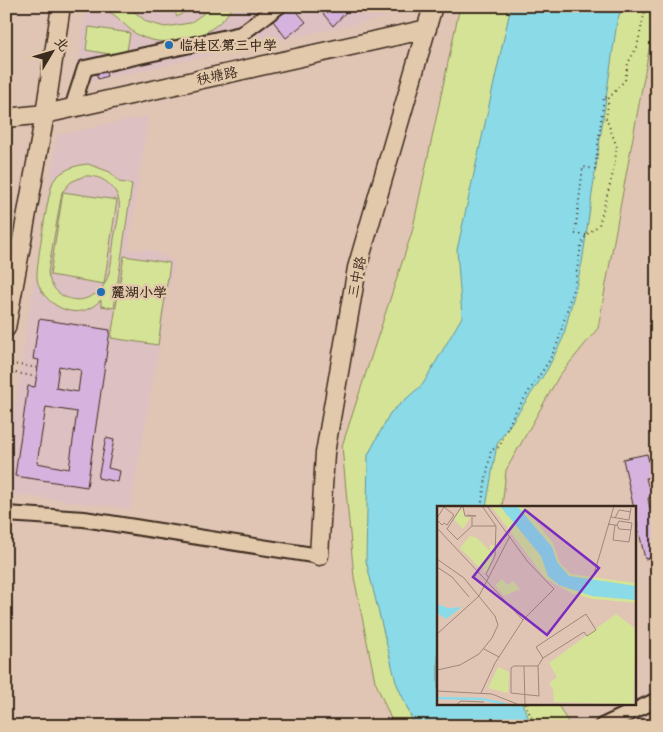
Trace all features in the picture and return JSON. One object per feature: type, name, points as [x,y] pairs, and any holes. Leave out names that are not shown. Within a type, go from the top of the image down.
[{"type":"main road","points":[[6,328],[45,114],[61,6]]},
{"type":"main road","name":"三中路","points":[[320,556],[325,453],[358,268],[433,6]]},
{"type":"main road","name":"秧塘路","points":[[6,118],[45,114],[427,29]]},
{"type":"street","points":[[72,108],[85,68],[241,34],[279,6]]},
{"type":"street","points":[[6,514],[84,519],[320,556]]},
{"type":"street","points":[[602,726],[657,700]]},
{"type":"path","points":[[481,506],[491,450],[499,447],[514,414],[558,342],[575,282],[581,246],[586,235],[599,225],[613,172],[617,147],[606,118],[609,98],[625,80],[628,63],[637,47],[646,6]]},
{"type":"path","points":[[586,235],[575,234],[583,167],[595,169],[604,97],[609,98]]},
{"type":"path","points":[[6,363],[38,368]]},
{"type":"path","points":[[6,371],[36,377]]},
{"type":"path","points":[[525,704],[535,726]]},
{"type":"shaded area","name":"临桂区第三中学","points":[[86,6],[418,6],[417,9],[382,18],[89,82],[77,73]]},
{"type":"shaded area","name":"麓湖小学","points":[[148,116],[128,250],[150,250],[174,261],[130,509],[11,494],[6,486],[6,464],[57,135]]},
{"type":"green space","points":[[89,6],[127,6],[147,22],[165,27],[190,23],[214,6],[233,6],[215,26],[203,33],[191,38],[164,42],[138,35],[111,13],[88,10]]},
{"type":"green space","points":[[173,6],[193,6],[177,17]]},
{"type":"green space","points":[[460,6],[657,6],[598,328],[559,376],[506,470],[502,506],[437,506],[437,704],[558,704],[570,726],[394,726],[375,681],[354,577],[342,446],[412,232]]},
{"type":"green space","points":[[89,27],[130,33],[126,57],[86,50]]},
{"type":"green space","points":[[88,164],[110,172],[119,182],[132,184],[114,308],[101,306],[101,300],[87,310],[74,312],[59,307],[47,298],[38,284],[37,270],[46,211],[54,180],[65,171]],"holes":[[[84,176],[100,178],[112,187],[118,197],[119,212],[111,265],[106,282],[95,294],[79,300],[65,297],[55,290],[48,272],[62,192],[71,182]]]},
{"type":"green space","points":[[63,192],[117,200],[104,284],[50,275]]},
{"type":"green space","points":[[124,256],[170,263],[158,345],[111,338]]},
{"type":"water","points":[[511,6],[622,6],[617,22],[582,263],[563,338],[547,370],[497,444],[486,506],[437,506],[437,704],[522,704],[532,726],[415,726],[396,682],[366,561],[368,455],[390,413],[423,384],[462,317],[457,250]]},
{"type":"building","points":[[292,6],[306,22],[286,38],[273,21]]},
{"type":"building","points":[[317,6],[343,6],[347,11],[333,26]]},
{"type":"building","points":[[105,70],[107,76],[98,79],[96,72]]},
{"type":"building","points":[[39,319],[110,330],[87,487],[15,476],[28,386],[35,387],[39,360],[33,359]],"holes":[[[59,366],[81,370],[78,392],[56,388]],[[46,407],[77,412],[69,469],[37,463]]]},
{"type":"building","points":[[106,438],[114,440],[108,468],[120,471],[118,482],[98,478]]},
{"type":"building","points":[[647,454],[650,466],[653,466],[655,476],[646,478],[648,486],[657,485],[657,496],[648,498],[650,509],[657,507],[657,573],[653,574],[650,558],[645,559],[636,518],[636,506],[633,506],[623,459]]},
{"type":"place","name":"临桂区第三中学","points":[[169,45]]},
{"type":"place","name":"麓湖小学","points":[[101,292]]}]
